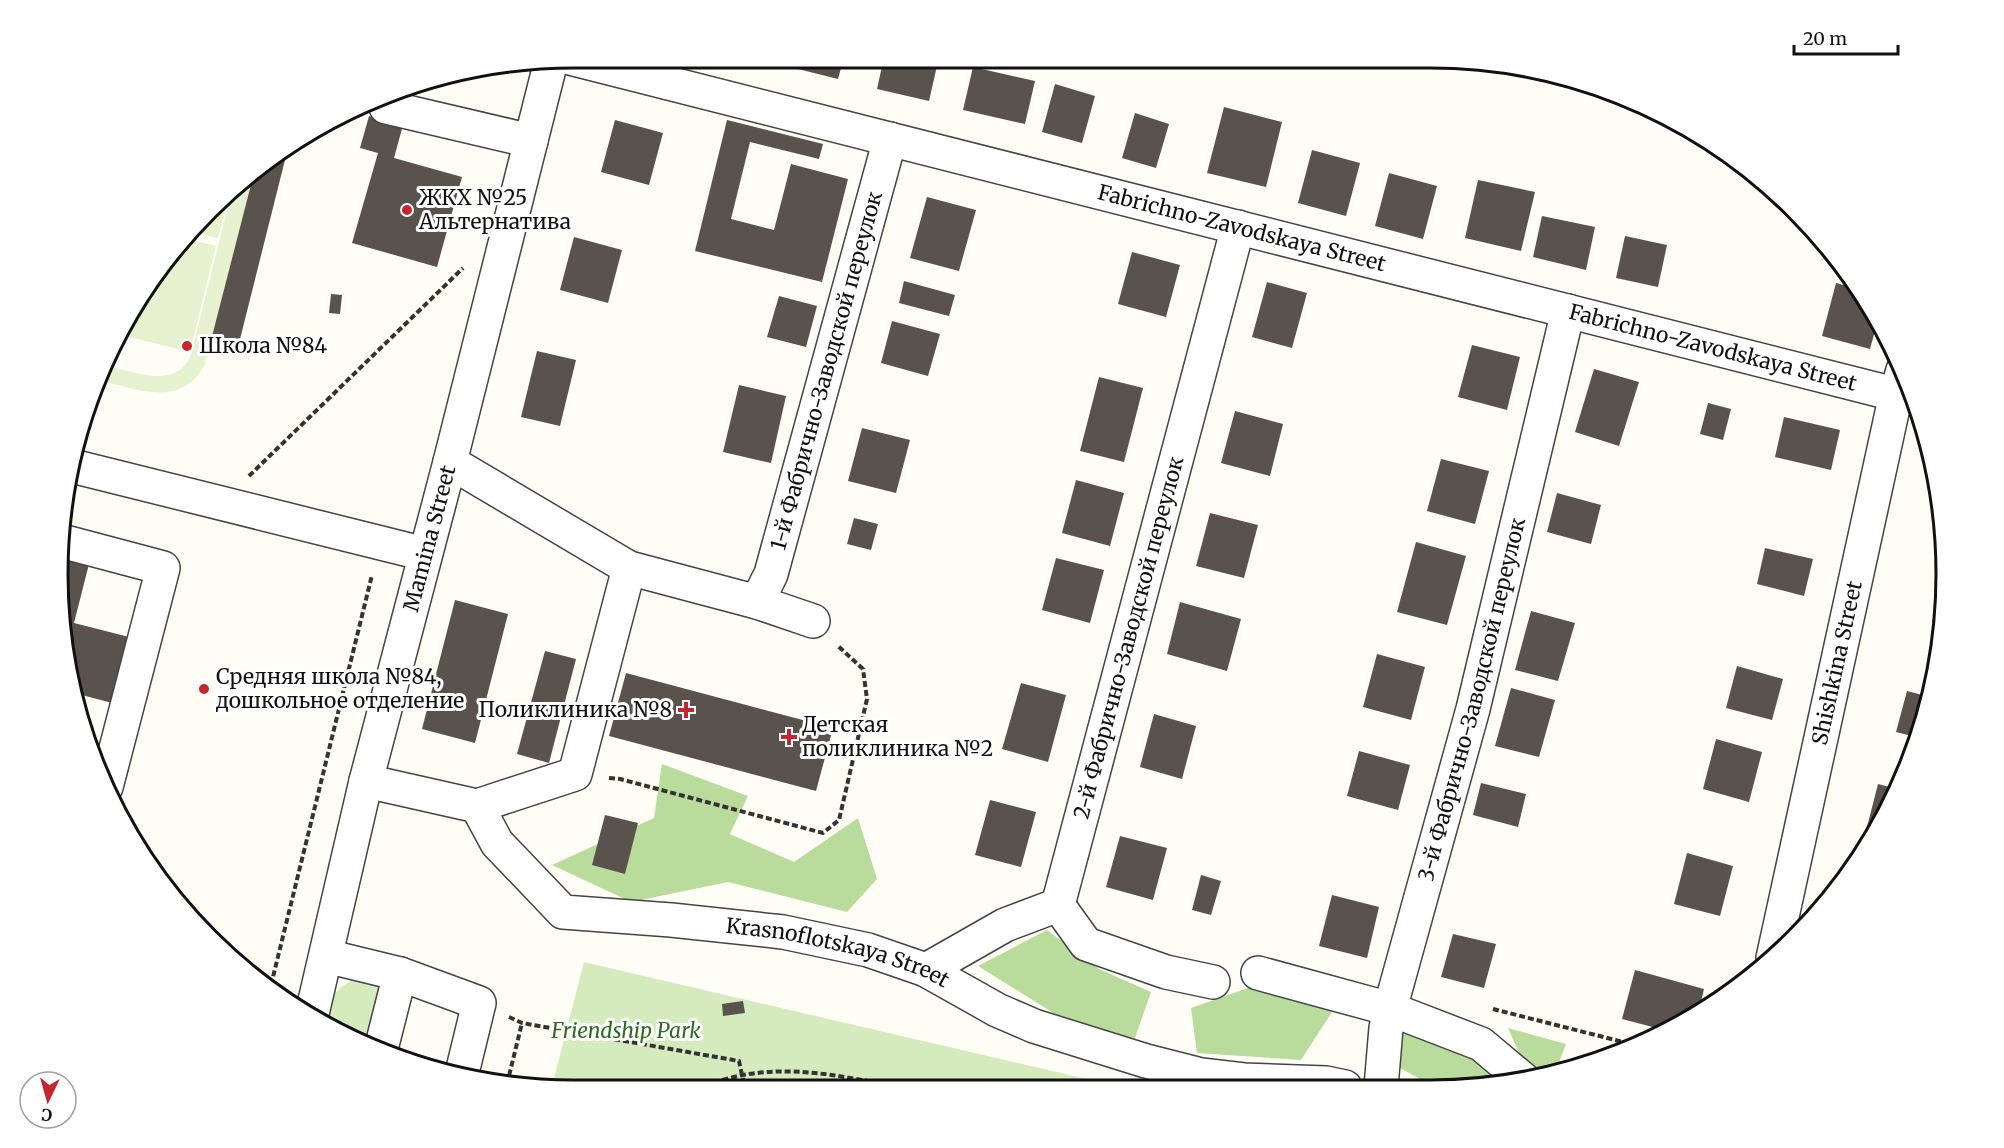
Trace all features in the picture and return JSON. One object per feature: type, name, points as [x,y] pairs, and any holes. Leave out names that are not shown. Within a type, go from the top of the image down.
[{"type":"street","name":"Fabrichno-Zavodskaya Street","points":[[610,68],[1568,311],[1901,387]]},
{"type":"street","name":"Mamina Street","points":[[313,1008],[366,781],[450,462],[548,69]]},
{"type":"street","points":[[386,107],[531,141]]},
{"type":"street","name":"1-й Фабрично-Заводской переулок","points":[[757,602],[771,574],[890,138]]},
{"type":"street","name":"2-й Фабрично-Заводской переулок","points":[[1058,905],[1238,227]]},
{"type":"street","name":"3-й Фабрично-Заводской переулок","points":[[1382,1080],[1390,1009],[1473,709],[1568,311]]},
{"type":"street","name":"Shishkina Street","points":[[1776,943],[1903,393]]},
{"type":"street","points":[[450,462],[629,568],[757,602],[813,621]]},
{"type":"street","points":[[79,468],[425,554]]},
{"type":"street","points":[[69,543],[163,568],[109,775]]},
{"type":"street","points":[[366,781],[477,806],[575,774],[629,568]]},
{"type":"street","name":"Krasnoflotskaya Street","points":[[477,806],[497,843],[563,912],[671,920],[783,932],[868,950],[926,970],[997,1010],[1034,1026],[1146,1061],[1201,1075],[1244,1080]]},
{"type":"street","points":[[926,970],[1005,925],[1058,905],[1086,944],[1166,972],[1212,982]]},
{"type":"street","points":[[326,956],[400,974],[479,1002],[463,1068]]},
{"type":"street","points":[[1258,973],[1390,1009],[1481,1044],[1516,1073]]},
{"type":"street","points":[[383,1043],[400,974]]},
{"type":"path","points":[[222,502],[467,264]]},
{"type":"path","points":[[272,980],[380,542]]},
{"type":"path","points":[[575,774],[620,779],[823,833],[839,820],[867,699],[863,669],[813,621]]},
{"type":"path","points":[[479,1002],[522,1023],[739,1061],[743,1080]]},
{"type":"path","points":[[509,1076],[522,1023]]},
{"type":"path","points":[[726,1080],[770,1071],[804,1071],[858,1080]]},
{"type":"green space","points":[[251,184],[205,364],[196,378],[172,391],[159,392],[105,382],[112,367],[154,376],[166,375],[184,366],[191,355],[229,204]]},
{"type":"green space","points":[[226,207],[218,238],[199,234]]},
{"type":"green space","points":[[193,240],[216,246],[190,352],[127,336],[153,293]]},
{"type":"green space","points":[[662,764],[748,796],[730,834],[794,862],[858,818],[877,879],[847,912],[728,882],[631,902],[552,865],[654,818]]},
{"type":"green space","points":[[1047,930],[1099,969],[1151,992],[1134,1041],[1055,1014],[978,966]]},
{"type":"green space","name":"Friendship Park","points":[[584,962],[1091,1080],[574,1080],[554,1079]]},
{"type":"green space","points":[[1276,978],[1332,1012],[1301,1060],[1197,1053],[1191,1008]]},
{"type":"green space","points":[[360,981],[382,985],[369,1037],[327,1016],[335,993],[345,984]]},
{"type":"green space","points":[[1399,1026],[1469,1052],[1494,1076],[1422,1080],[1400,1068]]},
{"type":"green space","points":[[1508,1028],[1566,1044],[1559,1064],[1527,1071]]},
{"type":"building","points":[[794,68],[841,68],[838,79]]},
{"type":"building","points":[[882,68],[936,68],[929,101],[877,89]]},
{"type":"building","points":[[973,68],[1035,81],[1025,124],[963,110]]},
{"type":"building","points":[[1055,84],[1095,96],[1082,143],[1042,132]]},
{"type":"building","points":[[1224,107],[1282,122],[1266,187],[1207,173]]},
{"type":"building","points":[[1135,113],[1169,124],[1156,168],[1122,158]]},
{"type":"building","name":"ЖКХ №25 Альтернатива","points":[[369,116],[403,125],[394,158],[462,177],[437,267],[352,243],[378,153],[360,148]]},
{"type":"building","points":[[615,120],[663,133],[649,185],[601,172]]},
{"type":"building","points":[[727,120],[823,144],[819,159],[750,142],[731,219],[774,230],[791,164],[848,179],[822,282],[695,251]]},
{"type":"building","points":[[1312,150],[1360,163],[1346,216],[1298,203]]},
{"type":"building","points":[[285,158],[236,355],[209,348],[251,184]]},
{"type":"building","points":[[1389,173],[1437,186],[1423,239],[1375,226]]},
{"type":"building","points":[[1478,180],[1535,192],[1521,251],[1465,238]]},
{"type":"building","points":[[927,197],[976,210],[959,271],[910,258]]},
{"type":"building","points":[[1542,216],[1595,227],[1586,270],[1533,257]]},
{"type":"building","points":[[1625,236],[1667,245],[1658,287],[1616,278]]},
{"type":"building","points":[[574,237],[622,250],[608,303],[560,290]]},
{"type":"building","points":[[1132,252],[1180,265],[1166,317],[1118,304]]},
{"type":"building","points":[[904,281],[955,295],[949,316],[899,303]]},
{"type":"building","points":[[1267,282],[1307,293],[1292,348],[1252,337]]},
{"type":"building","points":[[1836,283],[1846,286],[1875,332],[1870,349],[1822,336]]},
{"type":"building","points":[[331,294],[342,295],[340,314],[329,313]]},
{"type":"building","points":[[779,296],[817,306],[806,347],[767,337]]},
{"type":"building","points":[[892,321],[940,334],[928,376],[881,363]]},
{"type":"building","points":[[1472,345],[1520,357],[1507,410],[1458,397]]},
{"type":"building","points":[[537,351],[576,360],[560,426],[521,417]]},
{"type":"building","points":[[1594,369],[1639,382],[1619,446],[1575,432]]},
{"type":"building","points":[[1099,377],[1143,388],[1124,462],[1080,451]]},
{"type":"building","points":[[739,385],[786,396],[771,463],[723,452]]},
{"type":"building","points":[[1708,403],[1731,409],[1723,440],[1700,434]]},
{"type":"building","points":[[1235,411],[1283,424],[1270,476],[1221,463]]},
{"type":"building","points":[[1784,417],[1840,430],[1831,470],[1775,457]]},
{"type":"building","points":[[862,428],[910,440],[896,493],[848,481]]},
{"type":"building","points":[[1441,459],[1489,471],[1475,524],[1427,511]]},
{"type":"building","points":[[1076,480],[1124,493],[1110,546],[1062,533]]},
{"type":"building","points":[[1557,493],[1601,505],[1591,544],[1547,532]]},
{"type":"building","points":[[1210,513],[1258,525],[1244,578],[1196,566]]},
{"type":"building","points":[[854,518],[878,524],[871,550],[847,544]]},
{"type":"building","points":[[1416,542],[1466,556],[1447,625],[1397,612]]},
{"type":"building","points":[[1765,548],[1813,559],[1804,596],[1757,584]]},
{"type":"building","points":[[68,558],[89,564],[74,623],[133,638],[116,704],[83,695],[72,640]]},
{"type":"building","points":[[1056,558],[1104,570],[1090,623],[1042,610]]},
{"type":"building","points":[[455,600],[508,614],[475,743],[422,729]]},
{"type":"building","points":[[1180,602],[1241,619],[1227,671],[1167,654]]},
{"type":"building","points":[[1531,611],[1575,623],[1558,681],[1515,670]]},
{"type":"building","points":[[545,651],[576,659],[549,763],[517,754]]},
{"type":"building","points":[[1377,654],[1425,667],[1411,720],[1363,707]]},
{"type":"building","points":[[1737,666],[1783,679],[1772,720],[1726,708]]},
{"type":"building","points":[[626,673],[833,728],[816,791],[609,736]]},
{"type":"building","points":[[1021,683],[1066,695],[1048,762],[1002,749]]},
{"type":"building","points":[[1511,688],[1555,700],[1539,757],[1495,746]]},
{"type":"building","points":[[1907,691],[1922,695],[1910,736],[1896,732]]},
{"type":"building","points":[[1154,714],[1196,726],[1182,779],[1140,767]]},
{"type":"building","points":[[1716,739],[1762,752],[1749,802],[1703,789]]},
{"type":"building","points":[[1359,751],[1410,765],[1398,810],[1347,796]]},
{"type":"building","points":[[1481,783],[1526,794],[1518,827],[1473,815]]},
{"type":"building","points":[[1878,784],[1889,787],[1869,827],[1867,827]]},
{"type":"building","points":[[990,800],[1036,812],[1021,867],[975,855]]},
{"type":"building","points":[[605,815],[638,823],[625,874],[592,865]]},
{"type":"building","points":[[1120,836],[1167,848],[1153,900],[1106,887]]},
{"type":"building","points":[[1687,853],[1733,866],[1720,916],[1674,904]]},
{"type":"building","points":[[1201,875],[1221,881],[1211,915],[1192,910]]},
{"type":"building","points":[[1332,895],[1379,907],[1367,958],[1319,946]]},
{"type":"building","points":[[1453,934],[1496,944],[1484,988],[1441,977]]},
{"type":"building","points":[[1635,970],[1704,989],[1701,1001],[1655,1028],[1622,1019]]},
{"type":"building","points":[[743,1001],[745,1013],[723,1016],[722,1004]]},
{"type":"place","name":"ЖКХ №25 Альтернатива","points":[[407,210]]},
{"type":"place","name":"Школа №84","points":[[187,346]]},
{"type":"place","name":"Средняя школа №84, дошкольное отделение","points":[[204,689]]},
{"type":"place","name":"Поликлиника №8","points":[[686,710]]},
{"type":"place","name":"Детская поликлиника №2","points":[[789,737]]}]
